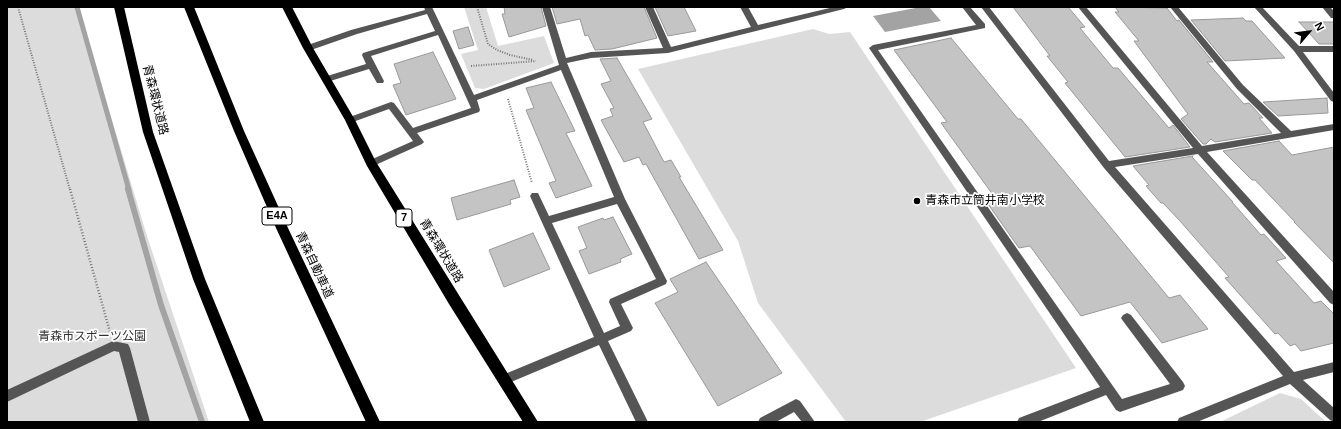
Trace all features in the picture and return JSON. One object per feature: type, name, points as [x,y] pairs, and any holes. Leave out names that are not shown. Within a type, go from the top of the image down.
[{"type":"highway","name":"青森環状道路","points":[[119,7],[148,132],[199,279],[257,422]]},
{"type":"highway","name":"青森自動車道","points":[[189,7],[282,228],[373,422]]},
{"type":"highway","name":"青森環状道路","points":[[287,7],[308,48],[350,120],[371,163],[454,300],[531,422]]},
{"type":"street","points":[[504,380],[602,340],[627,328],[614,302],[662,281],[620,199],[563,64],[546,7]]},
{"type":"street","points":[[649,7],[668,50]]},
{"type":"street","points":[[744,7],[756,28]]},
{"type":"street","points":[[472,99],[563,64],[591,55],[668,50],[844,7]]},
{"type":"street","points":[[966,7],[982,26],[873,48],[1120,406],[1179,386],[1127,318]]},
{"type":"street","points":[[985,7],[1108,165],[1292,378],[1334,416]]},
{"type":"street","points":[[1082,7],[1200,150],[1334,300]]},
{"type":"street","points":[[1174,7],[1240,87],[1288,134]]},
{"type":"street","points":[[1258,7],[1297,49],[1334,99]]},
{"type":"street","points":[[1326,7],[1334,16]]},
{"type":"street","points":[[308,48],[429,9],[457,66],[476,110],[411,132]]},
{"type":"street","points":[[380,81],[366,55],[440,32]]},
{"type":"street","points":[[1297,49],[1334,49]]},
{"type":"street","points":[[327,79],[371,65]]},
{"type":"street","points":[[350,120],[391,105],[419,142],[371,163]]},
{"type":"street","points":[[1108,165],[1288,134],[1334,128]]},
{"type":"street","points":[[536,196],[546,221],[642,422]]},
{"type":"street","points":[[546,221],[620,199]]},
{"type":"street","points":[[7,396],[114,346],[124,348],[144,422]]},
{"type":"street","points":[[1183,422],[1292,378],[1334,367]]},
{"type":"street","points":[[1023,422],[1108,390]]},
{"type":"street","points":[[764,422],[796,405],[809,422]]},
{"type":"path","points":[[18,7],[114,346]]},
{"type":"path","points":[[457,66],[538,61],[510,55],[497,50],[488,44],[477,7]]},
{"type":"path","points":[[504,87],[536,196]]},
{"type":"green space","name":"青森市スポーツ公園","points":[[7,7],[78,7],[147,236],[209,422],[7,422]]},
{"type":"green space","points":[[464,7],[486,7],[498,46],[544,36],[554,63],[484,89],[475,88],[461,54],[478,50]]},
{"type":"green space","points":[[813,29],[829,34],[850,32],[1076,368],[920,422],[846,422],[758,303],[738,241],[638,69]]},
{"type":"green space","points":[[1280,393],[1301,399],[1326,422],[1220,422]]},
{"type":"shaded area","points":[[921,7],[929,7],[941,21],[885,32],[873,16]]},
{"type":"building","points":[[504,7],[541,7],[546,26],[509,37],[502,14],[505,14]]},
{"type":"building","points":[[552,7],[644,7],[657,38],[612,49],[595,50],[588,35],[585,36],[580,19],[557,24]]},
{"type":"building","points":[[655,7],[684,7],[696,31],[668,36]]},
{"type":"building","points":[[1013,7],[1068,7],[1085,27],[1080,28],[1113,68],[1118,68],[1169,128],[1173,125],[1190,147],[1125,157],[1065,83],[1068,82],[1047,56],[1050,56]]},
{"type":"building","points":[[1115,7],[1167,8],[1177,21],[1179,20],[1213,62],[1207,62],[1244,104],[1249,103],[1263,118],[1259,118],[1272,133],[1215,142],[1211,139],[1206,144],[1203,144],[1181,119],[1188,114],[1134,41],[1139,41],[1115,12],[1119,12]]},
{"type":"building","points":[[1243,18],[1246,21],[1252,21],[1285,58],[1225,61],[1191,20]]},
{"type":"building","points":[[1299,22],[1334,22],[1334,44],[1319,44]]},
{"type":"building","points":[[468,27],[474,45],[459,49],[453,31]]},
{"type":"building","points":[[951,38],[1018,119],[1021,119],[1169,298],[1180,295],[1208,329],[1162,343],[1130,302],[1081,316],[1030,246],[1019,248],[983,197],[993,195],[941,123],[947,122],[894,50]]},
{"type":"building","points":[[433,52],[456,99],[406,115],[393,85],[401,83],[394,64]]},
{"type":"building","points":[[617,58],[652,119],[643,122],[664,162],[671,160],[681,177],[679,177],[723,250],[699,259],[646,164],[643,165],[639,157],[624,162],[601,120],[613,116],[610,109],[614,108],[601,84],[611,81],[600,59]]},
{"type":"building","points":[[551,82],[575,131],[566,133],[592,186],[556,198],[549,183],[556,181],[526,110],[534,108],[526,88]]},
{"type":"building","points":[[1327,98],[1328,113],[1278,116],[1263,102]]},
{"type":"building","points":[[1279,141],[1292,155],[1334,147],[1334,263],[1255,180],[1252,180],[1223,151]]},
{"type":"building","points":[[1193,156],[1192,157],[1261,235],[1264,234],[1286,258],[1276,261],[1314,303],[1321,301],[1334,314],[1334,343],[1301,351],[1295,344],[1290,346],[1278,333],[1275,334],[1225,278],[1229,277],[1180,221],[1146,186],[1149,185],[1133,166]]},
{"type":"building","points":[[514,180],[520,197],[510,200],[511,204],[457,220],[451,198]]},
{"type":"building","points":[[613,217],[632,254],[620,259],[621,262],[589,274],[579,251],[587,248],[578,227],[603,218],[604,220]]},
{"type":"building","points":[[533,233],[550,269],[504,287],[489,250]]},
{"type":"building","points":[[706,262],[782,373],[718,406],[655,303],[678,292],[670,279]]},
{"type":"waterway","points":[[77,7],[129,190]]},
{"type":"waterway","points":[[128,189],[161,305],[202,422]]},
{"type":"place","name":"青森市立筒井南小学校","points":[[917,201]]}]
